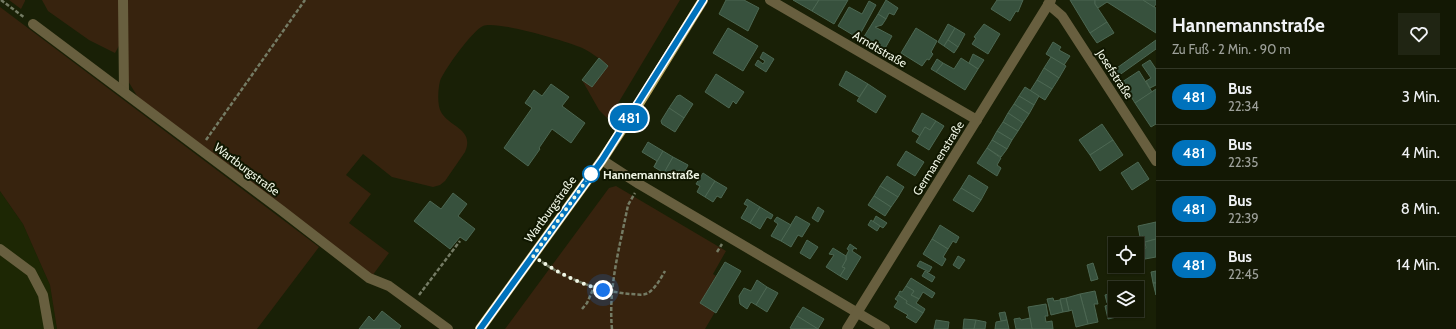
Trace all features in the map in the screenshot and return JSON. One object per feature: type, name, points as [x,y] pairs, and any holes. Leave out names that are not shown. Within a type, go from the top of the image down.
[{"type":"main road","name":"Wartburgstraße","points":[[480,329],[602,160],[703,0]]},
{"type":"street","points":[[123,0],[124,91]]},
{"type":"street","name":"Arndtstraße","points":[[770,0],[977,120]]},
{"type":"street","name":"Germanenstraße","points":[[847,329],[1049,2]]},
{"type":"street","name":"Josefstraße","points":[[1049,2],[1062,16],[1156,161]]},
{"type":"street","name":"Wartburgstraße","points":[[33,24],[124,91],[369,278],[389,286],[448,329]]},
{"type":"street","points":[[602,160],[885,329]]},
{"type":"street","points":[[0,249],[31,272],[43,295],[49,329]]},
{"type":"path","points":[[1,0],[33,24]]},
{"type":"path","points":[[199,149],[305,0]]},
{"type":"path","points":[[612,329],[610,309],[611,292],[628,205],[640,184]]},
{"type":"path","points":[[413,303],[460,241]]},
{"type":"path","points":[[533,256],[555,271],[594,287],[611,292],[643,295],[649,293],[666,271]]},
{"type":"path","points":[[582,309],[587,303],[594,287]]},
{"type":"shaded area","points":[[9,0],[25,0],[25,1],[21,9]]},
{"type":"shaded area","points":[[42,0],[121,0],[120,44],[115,53],[89,40],[48,11]]},
{"type":"shaded area","points":[[127,0],[680,0],[617,105],[607,118],[599,110],[582,80],[592,87],[608,66],[595,55],[572,44],[515,28],[490,25],[483,26],[478,29],[459,51],[440,81],[438,97],[441,112],[464,133],[467,138],[465,152],[445,181],[440,185],[433,187],[392,177],[363,154],[346,175],[371,194],[349,223],[389,253],[372,276],[139,99],[128,81]]},
{"type":"shaded area","points":[[0,7],[319,247],[257,329],[57,329],[50,285],[23,224],[0,191]]},
{"type":"shaded area","points":[[616,186],[726,251],[713,274],[716,276],[700,303],[715,312],[705,329],[505,329],[609,188]]},
{"type":"shaded area","points":[[0,191],[23,224],[50,285],[57,329],[0,329]]},
{"type":"building","points":[[726,0],[744,0],[759,8],[748,31],[719,14]]},
{"type":"building","points":[[793,0],[819,0],[812,11]]},
{"type":"building","points":[[819,0],[848,0],[834,24],[812,11]]},
{"type":"building","points":[[886,0],[898,8],[894,15],[889,13],[886,19],[878,14]]},
{"type":"building","points":[[997,0],[1023,0],[1018,12],[1016,11],[1010,21],[991,9]]},
{"type":"building","points":[[1070,0],[1095,0],[1095,4],[1107,22],[1090,33]]},
{"type":"building","points":[[1095,0],[1143,0],[1156,8],[1156,33],[1107,2],[1098,8],[1095,4]]},
{"type":"building","points":[[1143,0],[1156,0],[1156,4],[1154,7]]},
{"type":"building","points":[[869,1],[876,5],[858,38],[838,26],[849,7],[862,14]]},
{"type":"building","points":[[878,14],[886,19],[882,25],[875,27],[892,36],[883,52],[862,40]]},
{"type":"building","points":[[1107,22],[1114,33],[1097,43],[1090,33]]},
{"type":"building","points":[[948,24],[955,28],[944,46],[938,42]]},
{"type":"building","points":[[984,24],[1000,34],[988,54],[972,44],[976,38],[974,37]]},
{"type":"building","points":[[728,28],[758,46],[743,71],[713,53]]},
{"type":"building","points":[[916,28],[937,41],[931,52],[933,54],[922,66],[901,53]]},
{"type":"building","points":[[955,28],[965,34],[958,47],[948,40]]},
{"type":"building","points":[[948,40],[958,47],[954,53],[944,46]]},
{"type":"building","points":[[1156,40],[1156,49],[1118,76],[1114,70]]},
{"type":"building","points":[[1053,42],[1061,47],[1059,50],[1070,56],[1064,65],[1046,54]]},
{"type":"building","points":[[763,52],[774,59],[766,72],[755,65],[758,60],[763,64],[765,61],[760,58]]},
{"type":"building","points":[[973,54],[984,60],[978,69],[969,63]]},
{"type":"building","points":[[1051,57],[1066,66],[1059,78],[1044,68]]},
{"type":"building","points":[[599,58],[608,66],[592,87],[582,80]]},
{"type":"building","points":[[961,58],[978,69],[965,90],[936,72],[943,63],[954,69]]},
{"type":"building","points":[[937,59],[943,63],[936,72],[931,69]]},
{"type":"building","points":[[1150,60],[1156,69],[1156,85],[1150,88],[1146,81],[1151,78],[1142,65]]},
{"type":"building","points":[[1044,68],[1059,78],[1052,89],[1037,80]]},
{"type":"building","points":[[846,71],[868,84],[859,97],[839,85]]},
{"type":"building","points":[[1139,71],[1152,92],[1135,103],[1122,82]]},
{"type":"building","points":[[716,74],[744,92],[736,104],[733,101],[729,108],[705,92]]},
{"type":"building","points":[[1037,80],[1052,89],[1045,100],[1030,91]]},
{"type":"building","points":[[551,84],[569,97],[562,106],[585,123],[571,143],[552,129],[528,166],[504,148],[532,108],[525,103],[534,90],[542,96]]},
{"type":"building","points":[[868,84],[886,96],[876,113],[857,101]]},
{"type":"building","points":[[1025,87],[1039,96],[1034,105],[1019,96]]},
{"type":"building","points":[[1156,89],[1156,124],[1151,127],[1135,103]]},
{"type":"building","points":[[680,95],[693,104],[684,118],[669,108],[677,96]]},
{"type":"building","points":[[1019,96],[1034,105],[1029,114],[1014,104]]},
{"type":"building","points":[[1014,104],[1029,114],[1023,123],[1008,113]]},
{"type":"building","points":[[669,108],[684,118],[675,132],[662,124],[661,121]]},
{"type":"building","points":[[922,113],[936,121],[930,130],[925,127],[920,136],[912,131]]},
{"type":"building","points":[[1008,113],[1023,123],[1018,131],[1003,122]]},
{"type":"building","points":[[936,121],[944,126],[929,150],[916,142],[925,127],[930,130]]},
{"type":"building","points":[[1003,122],[1018,131],[1012,140],[997,131]]},
{"type":"building","points":[[1102,124],[1113,140],[1090,155],[1079,140]]},
{"type":"building","points":[[997,131],[1012,140],[1007,149],[992,140]]},
{"type":"building","points":[[992,140],[1007,149],[1001,157],[987,148]]},
{"type":"building","points":[[1113,140],[1123,155],[1100,171],[1090,155]]},
{"type":"building","points":[[648,142],[663,151],[654,167],[657,161],[642,152]]},
{"type":"building","points":[[987,148],[1001,158],[997,165],[1001,168],[997,176],[977,163]]},
{"type":"building","points":[[663,151],[673,157],[664,173],[654,167]]},
{"type":"building","points":[[906,151],[924,162],[915,176],[897,165]]},
{"type":"building","points":[[673,157],[688,165],[684,173],[679,170],[674,179],[664,173]]},
{"type":"building","points":[[1138,162],[1149,179],[1132,190],[1121,173]]},
{"type":"building","points":[[703,173],[715,181],[705,197],[697,192],[700,186],[696,184]]},
{"type":"building","points":[[969,175],[988,187],[981,200],[961,188]]},
{"type":"building","points":[[887,176],[904,187],[898,197],[880,186]]},
{"type":"building","points":[[715,181],[727,188],[721,198],[717,196],[713,202],[705,197]]},
{"type":"building","points":[[880,186],[898,197],[891,207],[874,196]]},
{"type":"building","points":[[961,188],[981,200],[973,212],[953,200]]},
{"type":"building","points":[[453,193],[467,204],[458,216],[475,229],[466,241],[460,237],[450,249],[414,221],[430,201],[441,209]]},
{"type":"building","points":[[874,196],[891,207],[885,216],[868,205]]},
{"type":"building","points":[[747,199],[760,207],[750,223],[741,218],[748,206],[744,204]]},
{"type":"building","points":[[760,207],[773,215],[771,219],[767,217],[760,229],[750,223]]},
{"type":"building","points":[[818,207],[824,211],[818,222],[812,218]]},
{"type":"building","points":[[796,216],[810,224],[802,237],[798,235],[791,247],[781,241]]},
{"type":"building","points":[[876,216],[887,223],[883,228],[873,222]]},
{"type":"building","points":[[777,217],[791,225],[781,241],[771,236],[778,224],[774,221]]},
{"type":"building","points":[[871,220],[880,226],[877,231],[868,225]]},
{"type":"building","points":[[1156,222],[1156,239],[1145,242],[1143,236],[1140,237],[1138,226]]},
{"type":"building","points":[[940,225],[959,237],[956,243],[953,241],[948,249],[932,239]]},
{"type":"building","points":[[932,239],[948,249],[943,257],[946,259],[942,266],[923,254]]},
{"type":"building","points":[[1156,239],[1156,257],[1145,259],[1145,242]]},
{"type":"building","points":[[807,240],[818,247],[810,259],[800,253]]},
{"type":"building","points":[[850,244],[857,249],[854,248],[852,251],[861,257],[847,280],[840,276],[845,268],[842,267],[846,260],[849,250],[847,249]]},
{"type":"building","points":[[833,248],[846,256],[846,260],[842,267],[845,268],[840,276],[826,267],[834,255],[829,254]]},
{"type":"building","points":[[958,256],[965,260],[959,269],[953,265]]},
{"type":"building","points":[[920,261],[932,267],[929,272],[917,266]]},
{"type":"building","points":[[725,262],[741,271],[716,313],[700,303]]},
{"type":"building","points":[[1093,263],[1098,279],[1091,281],[1087,265]]},
{"type":"building","points":[[925,271],[935,277],[932,282],[922,276]]},
{"type":"building","points":[[1156,271],[1156,283],[1153,283],[1151,272]]},
{"type":"building","points":[[911,278],[935,293],[932,298],[923,292],[919,299],[911,295],[914,291],[906,286]]},
{"type":"building","points":[[757,280],[767,287],[756,305],[751,302],[747,309],[740,304],[739,296],[744,288],[751,291]]},
{"type":"building","points":[[1153,283],[1156,283],[1156,295]]},
{"type":"building","points":[[906,286],[914,291],[911,295],[919,299],[916,303],[925,309],[923,313],[906,303],[907,301],[898,295]]},
{"type":"building","points":[[767,287],[778,293],[767,312],[756,305]]},
{"type":"building","points":[[1095,291],[1098,304],[1094,304],[1098,322],[1088,324],[1080,294]]},
{"type":"building","points":[[1080,294],[1088,324],[1076,327],[1072,310],[1069,311],[1066,298]]},
{"type":"building","points":[[1108,294],[1108,303],[1107,303],[1105,295]]},
{"type":"building","points":[[898,295],[907,301],[906,303],[923,313],[916,323],[906,317],[908,315],[894,307],[898,301],[895,299]]},
{"type":"building","points":[[1053,298],[1054,301],[1060,300],[1063,312],[1051,315],[1047,299]]},
{"type":"building","points":[[1066,298],[1069,311],[1063,312],[1060,299]]},
{"type":"building","points":[[1046,304],[1048,316],[1045,316],[1046,322],[1052,321],[1053,329],[1032,329],[1028,307]]},
{"type":"building","points":[[1108,305],[1108,317],[1117,317],[1108,319],[1105,306]]},
{"type":"building","points":[[803,307],[824,319],[818,329],[797,316]]},
{"type":"building","points":[[382,311],[401,326],[399,329],[359,329],[369,316],[374,321]]},
{"type":"building","points":[[1005,312],[1007,320],[1001,321],[999,313]]},
{"type":"building","points":[[797,316],[818,329],[790,328]]},
{"type":"building","points":[[1020,318],[1021,320],[1030,318],[1032,329],[1016,329],[1014,319]]},
{"type":"building","points":[[964,319],[976,320],[974,329],[963,329]]},
{"type":"building","points":[[936,320],[949,322],[948,329],[934,329]]},
{"type":"building","points":[[976,320],[986,322],[985,329],[974,329]]},
{"type":"building","points":[[1007,320],[1009,329],[995,329],[996,322]]},
{"type":"bus line","name":"481","points":[[480,329],[602,160],[703,0]]},
{"type":"place","name":"Hannemannstraße","points":[[591,174]]},
{"type":"route","points":[[591,174],[533,256],[555,271],[603,290]]}]
